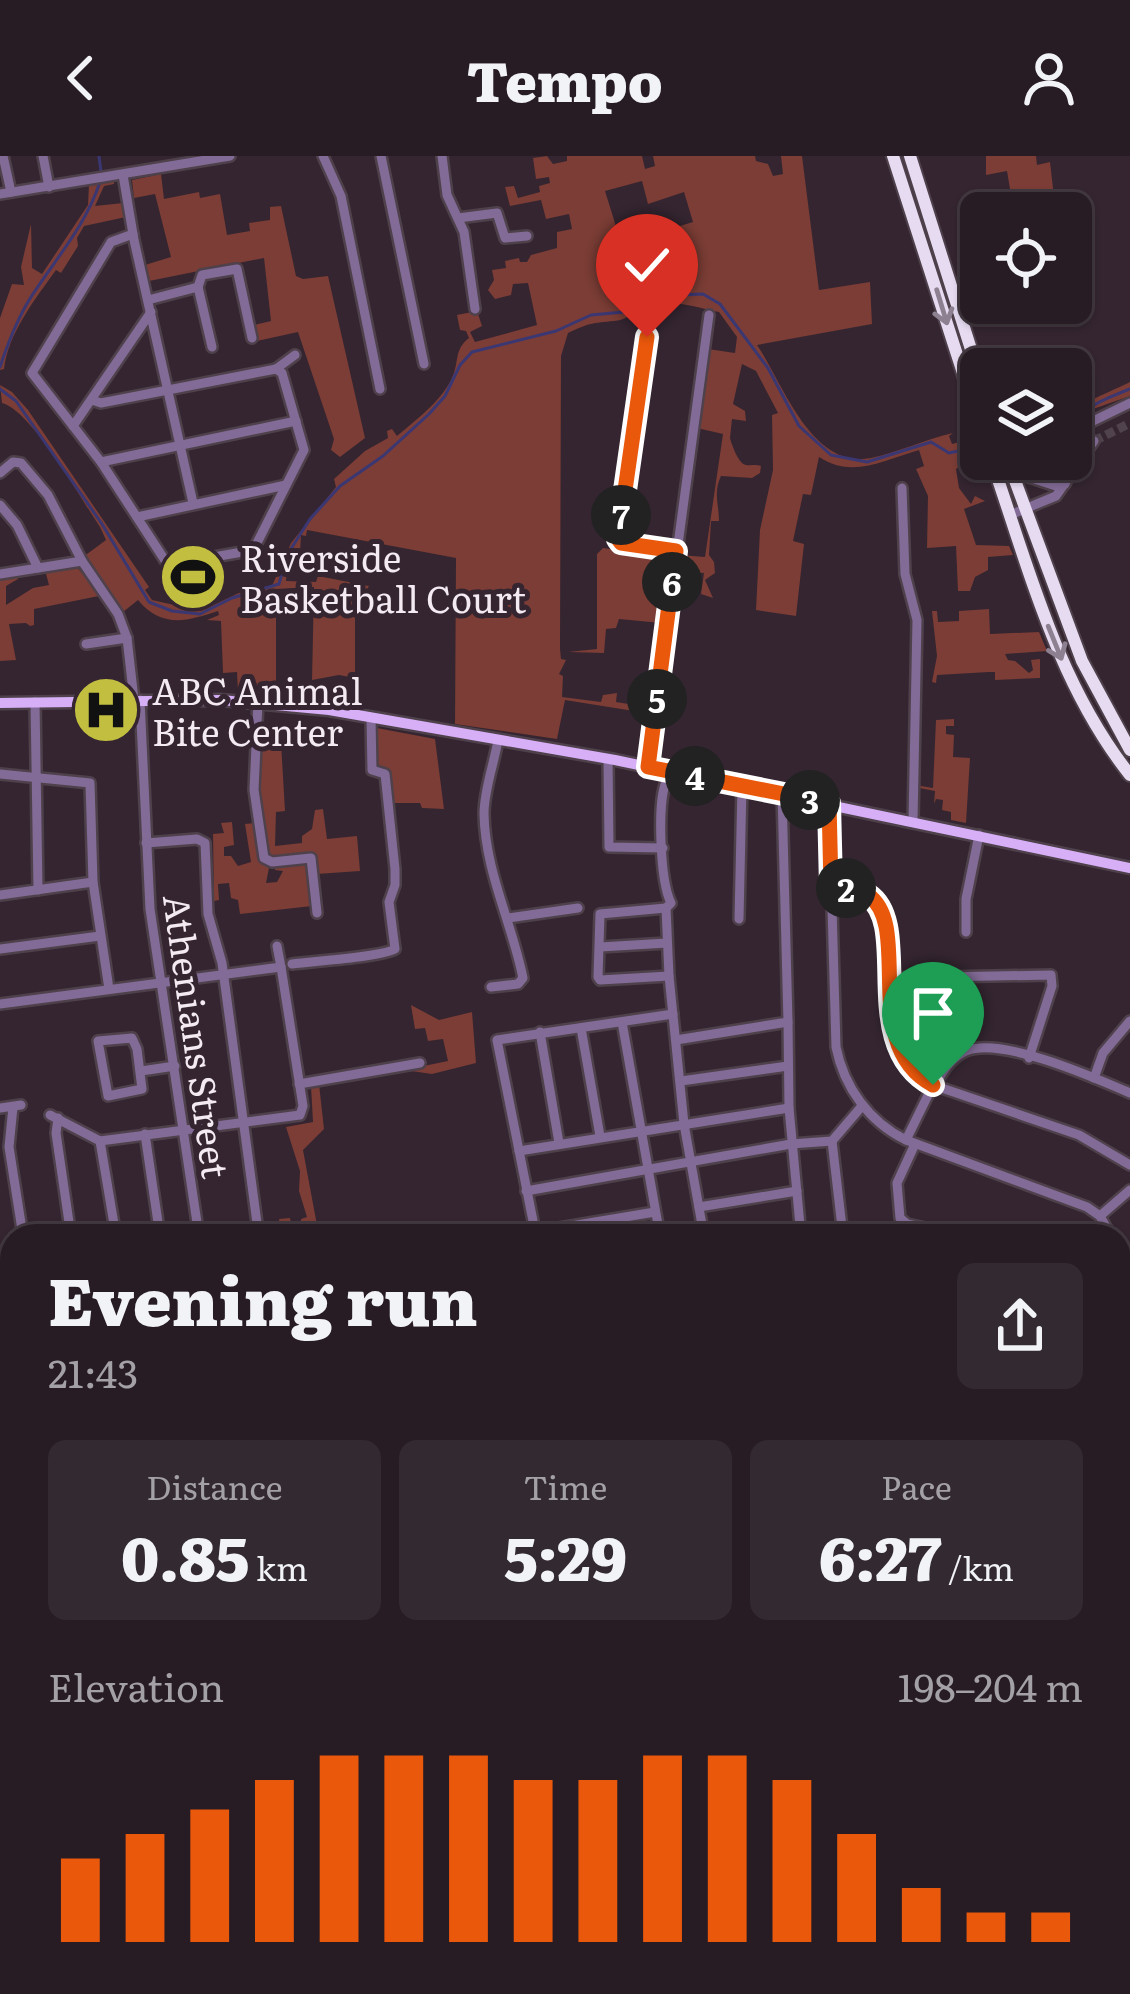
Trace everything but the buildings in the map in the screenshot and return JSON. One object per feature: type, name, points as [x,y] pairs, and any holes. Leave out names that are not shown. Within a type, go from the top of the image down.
[{"type":"highway","points":[[893,156],[960,364]]},
{"type":"highway","points":[[910,156],[971,348]]},
{"type":"highway","points":[[921,242],[938,237]]},
{"type":"highway","points":[[1005,480],[1010,515],[1079,699],[1130,775]]},
{"type":"highway","points":[[1010,480],[1090,680],[1130,750]]},
{"type":"main road","points":[[0,703],[258,702],[371,718],[742,785],[1130,868]]},
{"type":"street","points":[[3,156],[6,193],[230,156]]},
{"type":"street","points":[[44,156],[49,187]]},
{"type":"street","points":[[323,156],[341,196],[380,388]]},
{"type":"street","points":[[381,156],[424,364]]},
{"type":"street","points":[[442,156],[447,195],[464,232],[475,309]]},
{"type":"street","points":[[118,175],[193,502]]},
{"type":"street","points":[[458,218],[497,213],[505,238],[527,236]]},
{"type":"street","points":[[133,234],[111,242],[32,370],[101,462],[169,566],[252,549],[304,448],[277,368]]},
{"type":"street","points":[[212,347],[198,287],[202,275],[237,269],[252,338]]},
{"type":"street","points":[[73,426],[150,306],[198,287]]},
{"type":"street","points":[[648,767],[709,315]]},
{"type":"street","points":[[649,329],[618,539],[676,551]]},
{"type":"street","points":[[92,400],[101,403],[277,368],[295,355]]},
{"type":"street","points":[[1092,421],[1130,403]]},
{"type":"street","points":[[101,462],[296,421]]},
{"type":"street","points":[[0,472],[13,462],[21,464],[50,498],[82,561],[118,614],[127,638],[86,644]]},
{"type":"street","points":[[1030,480],[1065,484]]},
{"type":"street","points":[[1010,515],[1053,499],[1068,480]]},
{"type":"street","points":[[136,517],[286,485]]},
{"type":"street","points":[[902,488],[906,581],[917,620],[913,821]]},
{"type":"street","points":[[0,505],[17,525],[38,568]]},
{"type":"street","points":[[0,574],[82,561]]},
{"type":"street","name":"Athenians Street","points":[[127,638],[137,700],[160,982],[197,1224]]},
{"type":"street","points":[[35,701],[38,890]]},
{"type":"street","points":[[258,702],[254,790],[265,859],[311,858],[317,913]]},
{"type":"street","points":[[0,1004],[386,954],[394,949],[389,902],[395,883],[386,774],[372,770],[371,718]]},
{"type":"street","points":[[491,987],[522,981],[493,877],[484,814],[498,740]]},
{"type":"street","points":[[608,759],[609,847],[663,848]]},
{"type":"street","points":[[0,775],[91,783],[93,882],[109,989]]},
{"type":"street","points":[[666,782],[664,891],[671,903],[666,908],[600,914],[600,980],[669,976]]},
{"type":"street","points":[[740,919],[742,785]]},
{"type":"street","points":[[782,794],[788,1108],[800,1224]]},
{"type":"street","points":[[829,803],[836,1047],[843,1072],[862,1106],[886,1129],[910,1142],[1063,1196],[1100,1216],[1104,1224]]},
{"type":"street","points":[[967,932],[966,899],[979,836]]},
{"type":"street","points":[[146,844],[197,839],[205,843],[208,914],[224,975],[257,1223]]},
{"type":"street","points":[[0,895],[93,882]]},
{"type":"street","points":[[831,886],[862,892],[881,910],[901,1055],[910,1069],[934,1085],[1079,1135],[1130,1165]]},
{"type":"street","points":[[508,918],[578,908]]},
{"type":"street","points":[[666,908],[685,1124],[702,1224]]},
{"type":"street","points":[[0,949],[100,936]]},
{"type":"street","points":[[600,947],[668,943]]},
{"type":"street","points":[[69,1224],[54,1117],[100,1141],[185,1128],[246,1125],[296,1117],[303,1111],[286,966],[278,946]]},
{"type":"street","points":[[889,978],[1052,975],[1029,1058]]},
{"type":"street","points":[[533,1224],[496,1042],[673,1014]]},
{"type":"street","points":[[622,1022],[658,1224]]},
{"type":"street","points":[[676,1040],[788,1022]]},
{"type":"street","points":[[1094,1078],[1103,1053],[1130,1022]]},
{"type":"street","points":[[580,1028],[600,1136]]},
{"type":"street","points":[[540,1032],[559,1143]]},
{"type":"street","points":[[132,1038],[141,1071],[140,1092],[108,1096],[98,1040],[132,1038]]},
{"type":"street","points":[[907,1224],[900,1218],[897,1183],[934,1085],[954,1058],[977,1048],[1000,1048],[1130,1093]]},
{"type":"street","points":[[299,1084],[420,1063]]},
{"type":"street","points":[[141,1071],[175,1066]]},
{"type":"street","points":[[681,1081],[788,1066]]},
{"type":"street","points":[[0,1108],[17,1106],[9,1147],[21,1224]]},
{"type":"street","points":[[526,1190],[832,1141],[862,1106]]},
{"type":"street","points":[[519,1151],[788,1108]]},
{"type":"street","points":[[145,1134],[158,1224]]},
{"type":"street","points":[[100,1141],[114,1224]]},
{"type":"street","points":[[832,1141],[842,1224]]},
{"type":"street","points":[[1100,1216],[1130,1190]]},
{"type":"street","points":[[699,1207],[796,1191]]},
{"type":"street","points":[[590,1224],[655,1212]]},
{"type":"shaded area","points":[[547,156],[553,164],[567,161],[567,156],[642,156],[645,169],[655,166],[653,156],[755,156],[756,161],[768,164],[773,176],[783,174],[781,156],[802,156],[819,290],[870,282],[872,324],[757,345],[801,420],[832,451],[850,458],[871,458],[953,433],[949,436],[952,444],[960,442],[959,488],[971,504],[975,496],[985,501],[964,509],[976,545],[1009,546],[1013,555],[988,557],[988,570],[975,577],[970,591],[958,591],[956,546],[927,548],[928,496],[916,469],[924,466],[919,450],[856,467],[819,457],[811,495],[803,494],[793,541],[804,544],[796,616],[756,610],[760,530],[773,470],[772,415],[778,413],[756,371],[742,364],[733,404],[745,411],[746,421],[732,419],[730,438],[740,461],[761,466],[760,473],[752,478],[721,476],[719,521],[711,521],[709,555],[715,573],[705,580],[713,598],[701,594],[704,573],[678,571],[680,555],[705,557],[723,434],[697,428],[708,349],[735,353],[737,337],[719,312],[659,303],[619,320],[568,333],[561,356],[560,649],[561,659],[566,660],[559,674],[563,676],[562,697],[601,702],[603,695],[617,693],[616,702],[641,706],[640,712],[565,700],[557,739],[455,724],[456,558],[307,530],[306,536],[301,535],[299,569],[287,569],[286,581],[316,582],[318,576],[369,586],[355,593],[355,678],[339,675],[312,680],[314,587],[276,589],[276,695],[238,692],[237,672],[223,673],[221,621],[207,620],[219,615],[218,611],[186,620],[166,619],[138,600],[123,612],[83,557],[106,540],[100,527],[41,438],[2,403],[0,385],[28,410],[149,587],[145,590],[152,600],[201,611],[247,589],[272,586],[291,543],[336,487],[334,479],[388,438],[387,431],[392,429],[397,436],[446,388],[469,338],[460,330],[457,315],[477,311],[482,326],[470,332],[475,342],[537,325],[528,283],[513,284],[511,295],[495,299],[488,290],[494,280],[492,270],[506,268],[505,261],[519,258],[527,262],[531,255],[557,248],[557,232],[572,229],[569,214],[546,219],[541,200],[510,206],[505,187],[514,186],[518,198],[540,192],[539,186],[550,183],[549,177],[536,179],[533,158]],"holes":[[[642,181],[648,204],[684,192],[693,222],[680,226],[680,233],[655,228],[619,236],[605,191]]]},
{"type":"shaded area","points":[[986,156],[1036,156],[1037,165],[1050,162],[1053,192],[1010,192],[1007,171],[986,175]]},
{"type":"shaded area","points":[[161,174],[164,199],[199,192],[200,198],[220,194],[227,235],[250,231],[249,223],[270,220],[270,207],[281,206],[296,276],[328,276],[365,438],[340,457],[331,450],[334,439],[298,332],[257,341],[254,325],[271,321],[264,258],[149,281],[145,265],[171,257],[155,194],[134,198],[132,180]]},
{"type":"shaded area","points":[[114,180],[104,186],[95,206],[123,203],[126,217],[84,226],[61,273],[56,270],[24,317],[0,370],[0,318],[12,284],[24,285],[21,267],[31,224],[32,268],[42,274],[88,205],[89,184]]},
{"type":"shaded area","points":[[1130,382],[1130,396],[1092,410],[1092,400]]},
{"type":"shaded area","points":[[603,548],[667,557],[661,623],[619,619],[616,628],[606,629],[604,653],[568,652],[597,649],[597,554]]},
{"type":"shaded area","points":[[80,564],[77,567],[104,595],[34,609],[34,625],[9,624],[16,660],[0,661],[0,577],[17,574],[18,579],[6,586],[6,605],[33,588],[49,585],[45,570]]},
{"type":"shaded area","points":[[989,609],[990,634],[1039,632],[1047,651],[1005,654],[1029,673],[1031,660],[1040,659],[1040,678],[995,680],[995,672],[989,672],[937,675],[936,683],[932,682],[937,656],[932,611],[937,611],[938,622],[959,621],[959,611]]},
{"type":"shaded area","points":[[954,719],[954,726],[946,726],[946,734],[954,735],[953,757],[970,758],[966,823],[951,820],[951,812],[942,810],[943,800],[936,799],[934,804],[935,791],[919,788],[917,812],[915,785],[933,788],[936,720]]},
{"type":"shaded area","points":[[377,728],[435,739],[444,809],[392,803],[389,769],[376,767]]},
{"type":"shaded area","points":[[261,742],[281,742],[285,811],[276,812],[275,846],[302,843],[302,836],[312,829],[315,810],[323,809],[327,839],[357,836],[360,871],[317,874],[310,853],[268,858],[260,812]]},
{"type":"shaded area","points":[[232,822],[234,845],[224,847],[224,856],[231,856],[238,866],[251,862],[245,824],[255,823],[261,861],[269,868],[266,883],[277,882],[283,871],[275,870],[275,865],[307,861],[312,906],[240,914],[229,883],[218,884],[219,900],[214,901],[213,834],[224,833],[221,823]]},
{"type":"shaded area","points":[[411,1005],[439,1020],[472,1012],[476,1063],[432,1074],[404,1070],[448,1061],[443,1039],[428,1041],[425,1028],[415,1029]]},
{"type":"shaded area","points":[[319,1084],[324,1129],[303,1150],[317,1224],[301,1224],[307,1217],[299,1191],[300,1171],[286,1127],[313,1122],[311,1086]]},
{"type":"waterway","points":[[99,156],[101,172]]},
{"type":"waterway","points":[[0,367],[21,314],[78,228],[100,182]]},
{"type":"waterway","points":[[0,389],[16,401],[102,524],[149,602],[200,614],[279,584],[287,555],[310,519],[340,486],[383,456],[429,414],[472,352],[556,331],[591,315],[624,312],[657,296],[703,294],[720,304],[768,368],[799,426],[831,455],[867,462],[931,442],[949,453],[960,451]]},
{"type":"waterway","points":[[1092,407],[1130,389]]},
{"type":"tunnel","points":[[1094,441],[1130,423]]},
{"type":"place","name":"Riverside Basketball Court","points":[[193,577]]},
{"type":"place","name":"ABC Animal Bite Center","points":[[106,710]]},
{"type":"route","points":[[647,337],[618,539],[676,551],[648,767],[829,803],[831,886],[862,892],[881,910],[898,1045],[910,1069],[933,1085]]}]
